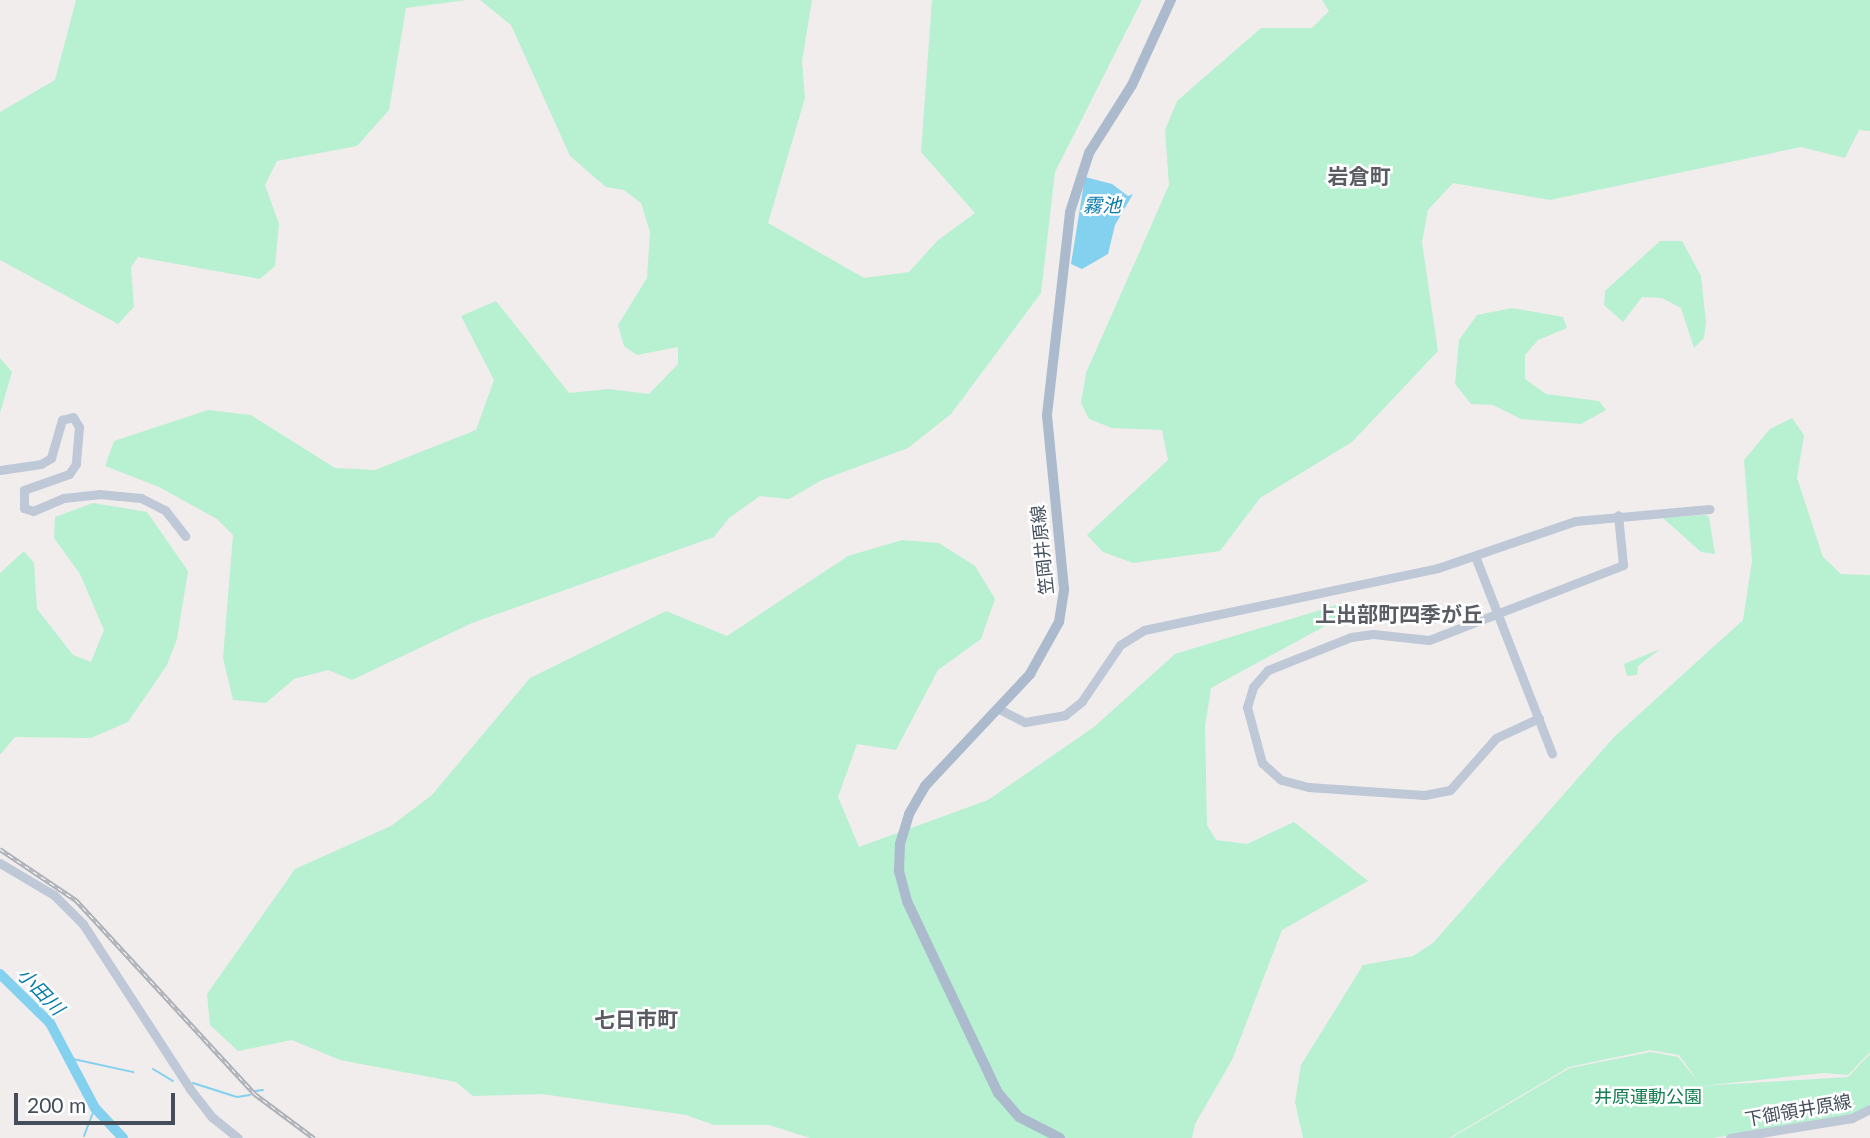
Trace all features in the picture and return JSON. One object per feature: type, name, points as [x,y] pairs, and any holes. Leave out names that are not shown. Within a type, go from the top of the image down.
[{"type":"main road","name":"笠岡井原線","points":[[1060,1138],[1019,1117],[998,1093],[907,901],[899,872],[900,844],[916,800],[1038,664],[1063,606],[1047,415],[1074,192],[1089,153],[1132,85],[1171,0]]},
{"type":"street","points":[[0,470],[41,464],[51,458],[62,420],[71,406]]},
{"type":"street","points":[[62,420],[69,416],[78,421],[76,464],[69,474],[24,490],[24,508],[33,511],[63,498],[99,494],[141,498],[164,510],[186,536]]},
{"type":"street","points":[[999,709],[1025,723],[1065,715],[1083,701],[1120,645],[1144,630],[1475,556],[1556,526],[1618,516],[1709,509]]},
{"type":"street","points":[[1539,718],[1502,734],[1465,778],[1434,795],[1295,785],[1277,778],[1262,764],[1247,707],[1253,687],[1268,670],[1351,637],[1373,634],[1424,641],[1623,565],[1618,516]]},
{"type":"street","points":[[1475,556],[1552,754]]},
{"type":"street","points":[[0,863],[54,895],[83,924],[190,1089],[212,1117],[238,1138]]},
{"type":"street","name":"下御領井原線","points":[[1731,1138],[1852,1118],[1870,1109]]},
{"type":"green space","points":[[76,0],[467,0],[406,8],[389,110],[357,146],[277,161],[265,185],[279,224],[275,266],[260,279],[138,257],[131,267],[134,307],[118,324],[0,260],[0,112],[55,80]]},
{"type":"green space","points":[[480,0],[812,0],[802,61],[805,98],[768,223],[864,278],[909,272],[937,241],[975,213],[921,152],[932,0],[1142,0],[1055,172],[1041,293],[951,414],[908,448],[822,480],[789,499],[760,496],[729,518],[714,537],[472,623],[352,680],[328,670],[294,679],[266,703],[233,700],[223,658],[233,535],[217,519],[159,487],[105,466],[114,441],[208,410],[251,415],[335,468],[375,470],[476,430],[494,380],[461,316],[496,301],[569,393],[609,389],[649,394],[678,364],[678,347],[637,355],[624,346],[618,325],[647,278],[650,232],[641,203],[624,190],[606,187],[570,156],[511,25]]},
{"type":"green space","points":[[1322,0],[1870,0],[1870,131],[1859,130],[1845,158],[1801,147],[1550,200],[1453,183],[1428,210],[1422,242],[1438,351],[1352,442],[1260,498],[1220,551],[1133,563],[1103,552],[1087,535],[1168,460],[1162,430],[1112,428],[1089,419],[1081,403],[1086,373],[1169,185],[1165,130],[1177,101],[1261,28],[1312,28],[1329,11]]},
{"type":"green space","points":[[1660,241],[1682,241],[1701,276],[1706,322],[1704,338],[1694,348],[1681,308],[1662,298],[1642,297],[1623,322],[1604,305],[1605,291]]},
{"type":"green space","points":[[1512,308],[1563,317],[1567,328],[1538,340],[1525,355],[1525,379],[1546,394],[1599,401],[1606,410],[1581,424],[1521,419],[1493,405],[1471,404],[1455,384],[1459,340],[1477,315]]},
{"type":"green space","points":[[0,358],[12,372],[0,413]]},
{"type":"green space","name":"井原運動公園","points":[[1792,418],[1804,435],[1797,478],[1823,557],[1841,574],[1870,575],[1870,1052],[1848,1075],[1824,1073],[1701,1086],[1848,1077],[1870,1054],[1870,1105],[1856,1114],[1713,1138],[1451,1138],[1570,1068],[1651,1052],[1678,1057],[1700,1084],[1679,1055],[1650,1050],[1569,1067],[1449,1138],[1303,1138],[1295,1102],[1301,1065],[1363,965],[1413,956],[1433,943],[1614,737],[1743,620],[1752,561],[1744,460],[1770,429]]},
{"type":"green space","points":[[93,503],[147,512],[188,571],[177,639],[167,665],[128,722],[91,738],[15,737],[0,755],[0,573],[24,551],[34,563],[37,609],[73,655],[91,662],[104,630],[80,574],[54,538],[55,517]]},
{"type":"green space","points":[[1709,517],[1715,554],[1701,552],[1663,518]]},
{"type":"green space","points":[[902,540],[939,543],[975,566],[995,599],[981,639],[938,670],[896,750],[857,744],[838,797],[859,847],[988,800],[1094,727],[1175,654],[1343,603],[1347,614],[1211,688],[1205,727],[1207,825],[1216,840],[1247,844],[1294,822],[1368,881],[1282,930],[1232,1060],[1195,1124],[1192,1138],[810,1138],[769,1125],[714,1125],[686,1115],[542,1094],[473,1096],[456,1082],[340,1060],[292,1040],[238,1051],[210,1025],[207,994],[295,869],[391,826],[432,795],[530,678],[666,611],[727,636],[848,556]]},
{"type":"green space","points":[[1660,649],[1638,666],[1637,675],[1627,676],[1624,664]]},
{"type":"water","name":"霧池","points":[[1085,177],[1112,184],[1128,196],[1133,194],[1115,225],[1108,254],[1082,269],[1071,264]]},
{"type":"waterway","name":"小田川","points":[[0,974],[50,1023],[95,1108],[123,1138]]},
{"type":"waterway","points":[[64,1057],[133,1072]]},
{"type":"waterway","points":[[153,1069],[173,1081]]},
{"type":"waterway","points":[[193,1083],[237,1097],[250,1095]]},
{"type":"waterway","points":[[255,1091],[263,1090]]},
{"type":"waterway","points":[[84,1136],[95,1108]]},
{"type":"railway","points":[[0,849],[76,900],[255,1094],[314,1138]]},
{"type":"district","name":"岩倉町","points":[[1359,176]]},
{"type":"district","name":"上出部町四季が丘","points":[[1399,614]]},
{"type":"district","name":"七日市町","points":[[636,1019]]}]
